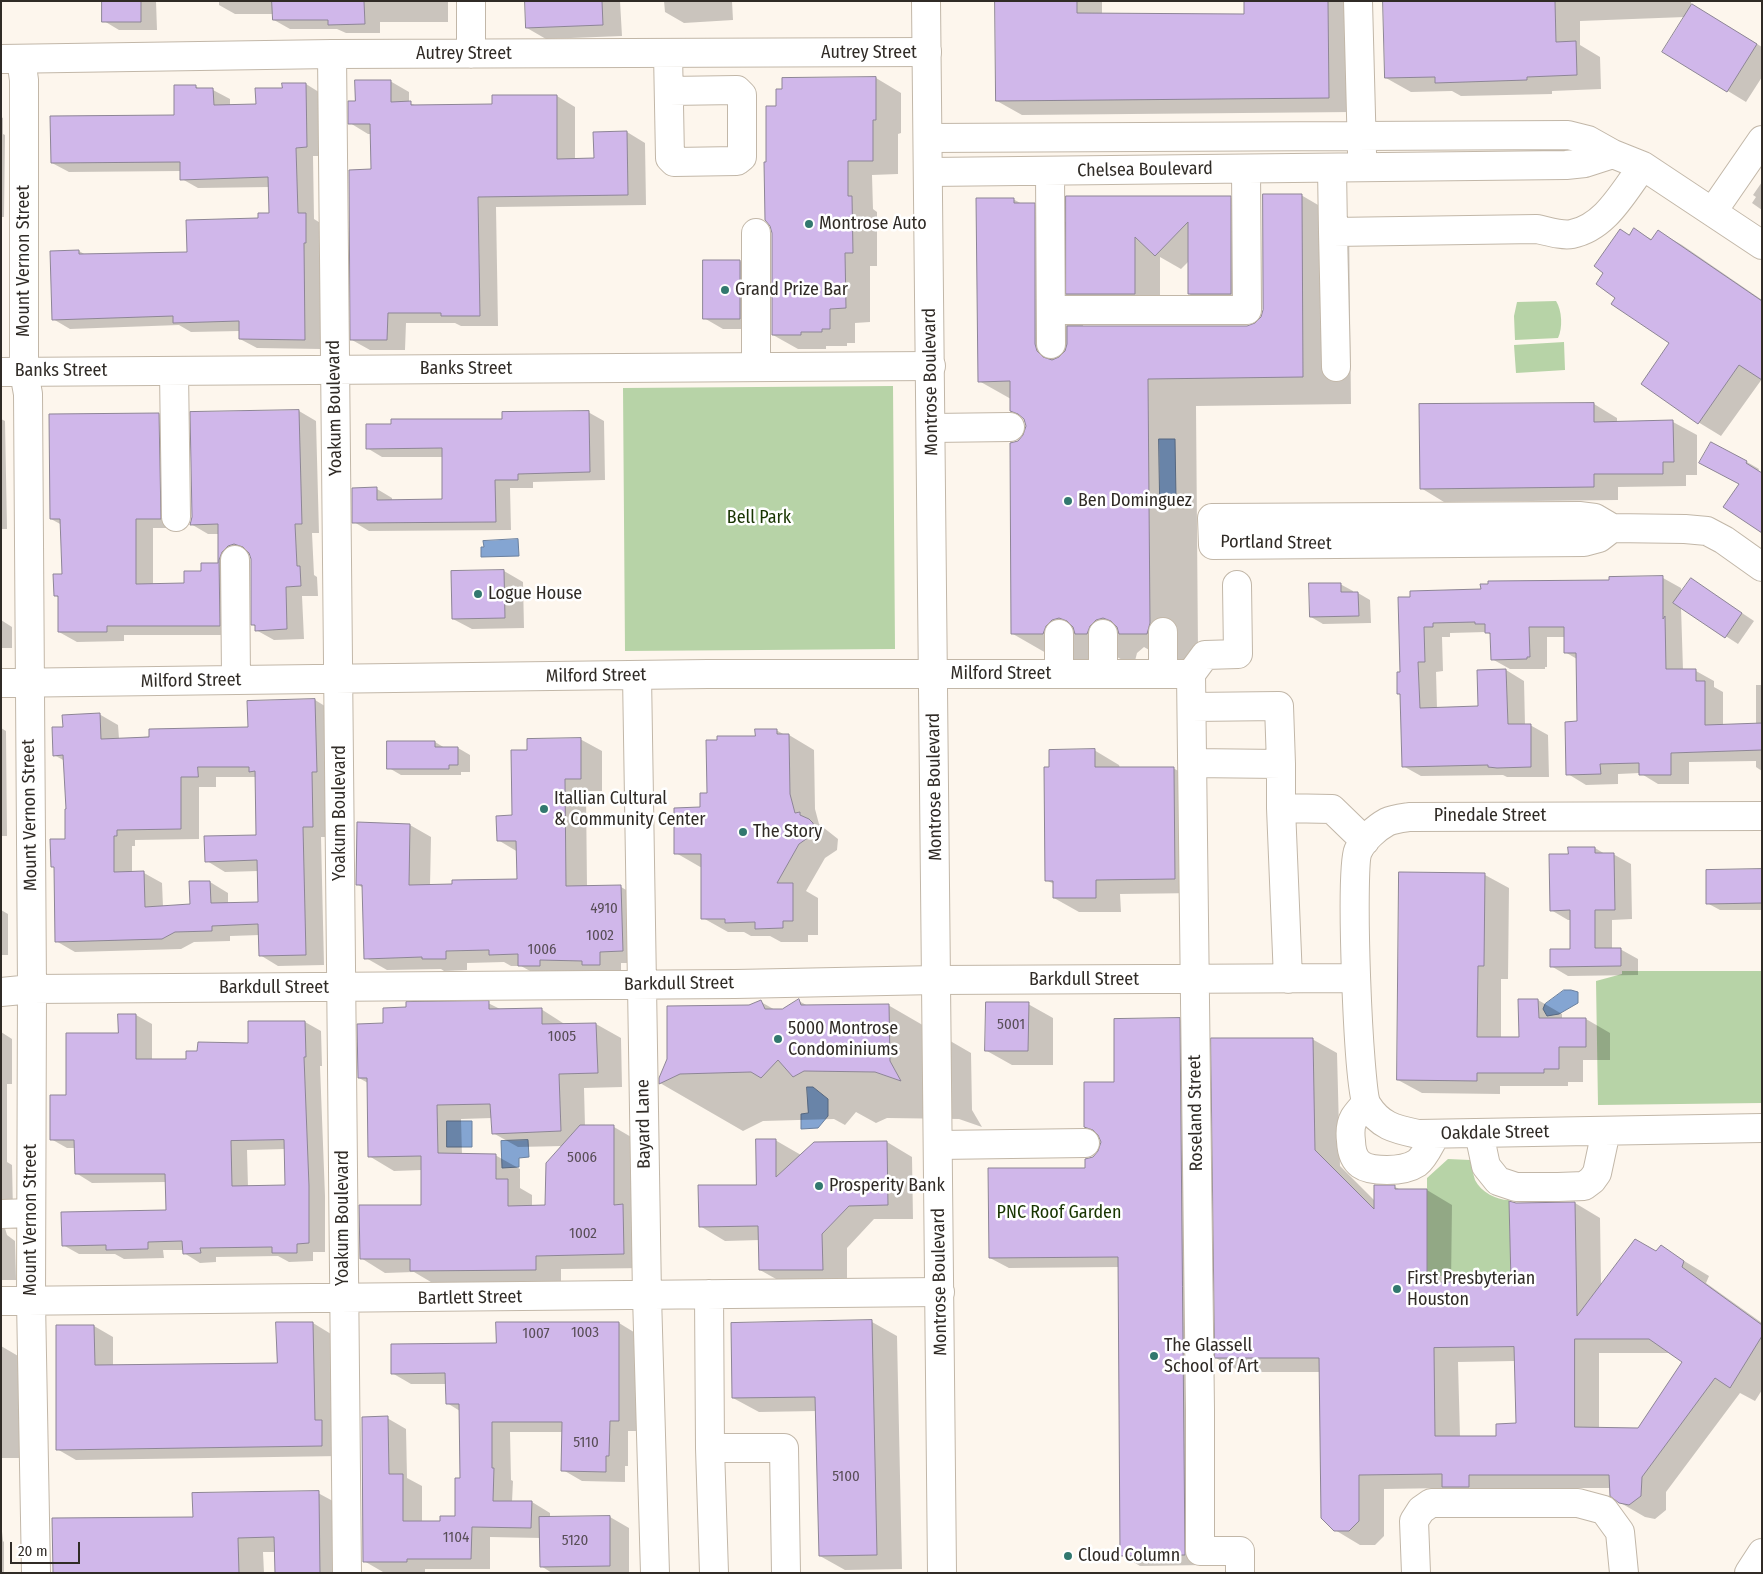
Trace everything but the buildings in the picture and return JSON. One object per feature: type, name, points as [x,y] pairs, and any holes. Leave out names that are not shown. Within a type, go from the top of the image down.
[{"type":"street","points":[[471,1],[471,54]]},
{"type":"street","name":"Montrose Boulevard","points":[[926,1],[932,428],[942,1573]]},
{"type":"street","points":[[1358,1],[1362,167]]},
{"type":"street","name":"Autrey Street","points":[[11,59],[332,54],[928,52]]},
{"type":"street","points":[[668,53],[669,91]]},
{"type":"street","name":"Yoakum Boulevard","points":[[332,54],[347,1573]]},
{"type":"street","name":"Mount Vernon Street","points":[[11,59],[24,80],[13,372],[28,394],[32,989],[31,1301],[36,1573]]},
{"type":"street","name":"Chelsea Boulevard","points":[[928,138],[1568,135],[1588,140],[1613,154],[1642,166],[1713,211],[1762,246]]},
{"type":"street","points":[[1713,211],[1762,140]]},
{"type":"street","name":"Chelsea Boulevard","points":[[928,172],[1566,165],[1585,163],[1613,154]]},
{"type":"street","points":[[1333,232],[1537,229],[1570,234],[1596,225],[1605,216],[1642,166]]},
{"type":"street","points":[[1332,168],[1336,367]]},
{"type":"street","points":[[1051,310],[1247,310],[1246,169]]},
{"type":"street","points":[[1050,171],[1051,344]]},
{"type":"street","points":[[756,233],[756,367]]},
{"type":"street","name":"Banks Street","points":[[13,372],[931,366]]},
{"type":"street","points":[[174,371],[176,516]]},
{"type":"street","points":[[932,428],[1010,427]]},
{"type":"street","name":"Portland Street","points":[[1612,528],[1599,538],[1584,542],[1213,545],[1212,518],[1579,516],[1595,518],[1612,528],[1707,531],[1724,540],[1762,567]]},
{"type":"street","points":[[235,560],[236,680]]},
{"type":"street","points":[[1192,674],[1205,655],[1238,654],[1238,585]]},
{"type":"street","points":[[1163,632],[1163,674]]},
{"type":"street","points":[[1059,634],[1060,674]]},
{"type":"street","points":[[1103,634],[1103,674]]},
{"type":"street","name":"Milford Street","points":[[1,683],[637,675],[1192,674]]},
{"type":"street","name":"Roseland Street","points":[[1192,674],[1200,1380],[1200,1551],[1240,1551],[1240,1573]]},
{"type":"street","name":"Bayard Lane","points":[[637,675],[647,1296],[655,1573]]},
{"type":"street","points":[[1192,706],[1279,706],[1288,979]]},
{"type":"street","points":[[1192,763],[1281,764]]},
{"type":"street","points":[[1282,808],[1332,808],[1365,841]]},
{"type":"street","name":"Pinedale Street","points":[[1356,978],[1355,878],[1357,852],[1370,834],[1387,822],[1409,817],[1762,816]]},
{"type":"street","points":[[1356,978],[1362,1082],[1366,1103],[1353,1120],[1350,1130],[1355,1161],[1363,1167],[1374,1170],[1406,1168],[1419,1162],[1436,1134]]},
{"type":"street","name":"Barkdull Street","points":[[1,992],[32,989],[342,988],[937,980],[1356,978]]},
{"type":"street","name":"Oakdale Street","points":[[1366,1103],[1376,1118],[1392,1128],[1418,1134],[1762,1128]]},
{"type":"street","points":[[1479,1133],[1486,1166],[1498,1181],[1516,1187],[1558,1187],[1584,1186],[1592,1180],[1597,1173],[1606,1131]]},
{"type":"street","points":[[938,1145],[1084,1143]]},
{"type":"street","points":[[1,1214],[31,1213]]},
{"type":"street","name":"Bartlett Street","points":[[1,1301],[940,1292]]},
{"type":"street","points":[[708,1294],[714,1573]]},
{"type":"street","points":[[710,1448],[784,1448],[786,1573]]},
{"type":"street","points":[[1416,1573],[1414,1521],[1421,1510],[1431,1503],[1578,1503],[1604,1510],[1620,1532],[1624,1573]]},
{"type":"street","points":[[1748,1573],[1762,1553]]},
{"type":"green space","points":[[1556,301],[1560,309],[1561,319],[1561,329],[1558,338],[1515,340],[1514,316],[1517,302]]},
{"type":"green space","points":[[1564,342],[1565,370],[1516,373],[1514,345]]},
{"type":"green space","name":"Bell Park","points":[[893,386],[895,649],[625,651],[623,388]]},
{"type":"green space","points":[[1622,971],[1762,971],[1762,1103],[1598,1105],[1596,981],[1622,974]]},
{"type":"green space","points":[[1448,1159],[1470,1160],[1475,1180],[1481,1188],[1494,1197],[1509,1200],[1511,1275],[1427,1276],[1427,1178]]},
{"type":"water","points":[[1159,439],[1175,439],[1176,498],[1160,498]]},
{"type":"water","points":[[518,539],[519,556],[481,557],[481,547],[484,547],[483,541]]},
{"type":"water","points":[[1564,990],[1578,992],[1578,1003],[1559,1014],[1547,1016],[1543,1009],[1545,1004]]},
{"type":"water","points":[[807,1087],[813,1087],[828,1099],[828,1116],[818,1128],[801,1129],[801,1114],[808,1113]]},
{"type":"water","points":[[447,1121],[472,1121],[472,1147],[447,1147]]},
{"type":"water","points":[[528,1140],[529,1157],[519,1158],[519,1167],[502,1168],[501,1141]]},
{"type":"place","name":"Montrose Auto","points":[[809,224]]},
{"type":"place","name":"Grand Prize Bar","points":[[725,290]]},
{"type":"place","name":"Ben Dominguez","points":[[1068,501]]},
{"type":"place","name":"Logue House","points":[[478,594]]},
{"type":"place","name":"Itallian Cultural & Community Center","points":[[544,809]]},
{"type":"place","name":"The Story","points":[[743,832]]},
{"type":"place","name":"5000 Montrose Condominiums","points":[[778,1039]]},
{"type":"place","name":"Prosperity Bank","points":[[819,1186]]},
{"type":"place","name":"First Presbyterian Houston","points":[[1397,1289]]},
{"type":"place","name":"The Glassell School of Art","points":[[1154,1356]]},
{"type":"place","name":"Cloud Column","points":[[1068,1556]]},
{"type":"park label","name":"PNC Roof Garden","points":[[1059,1213]]}]
